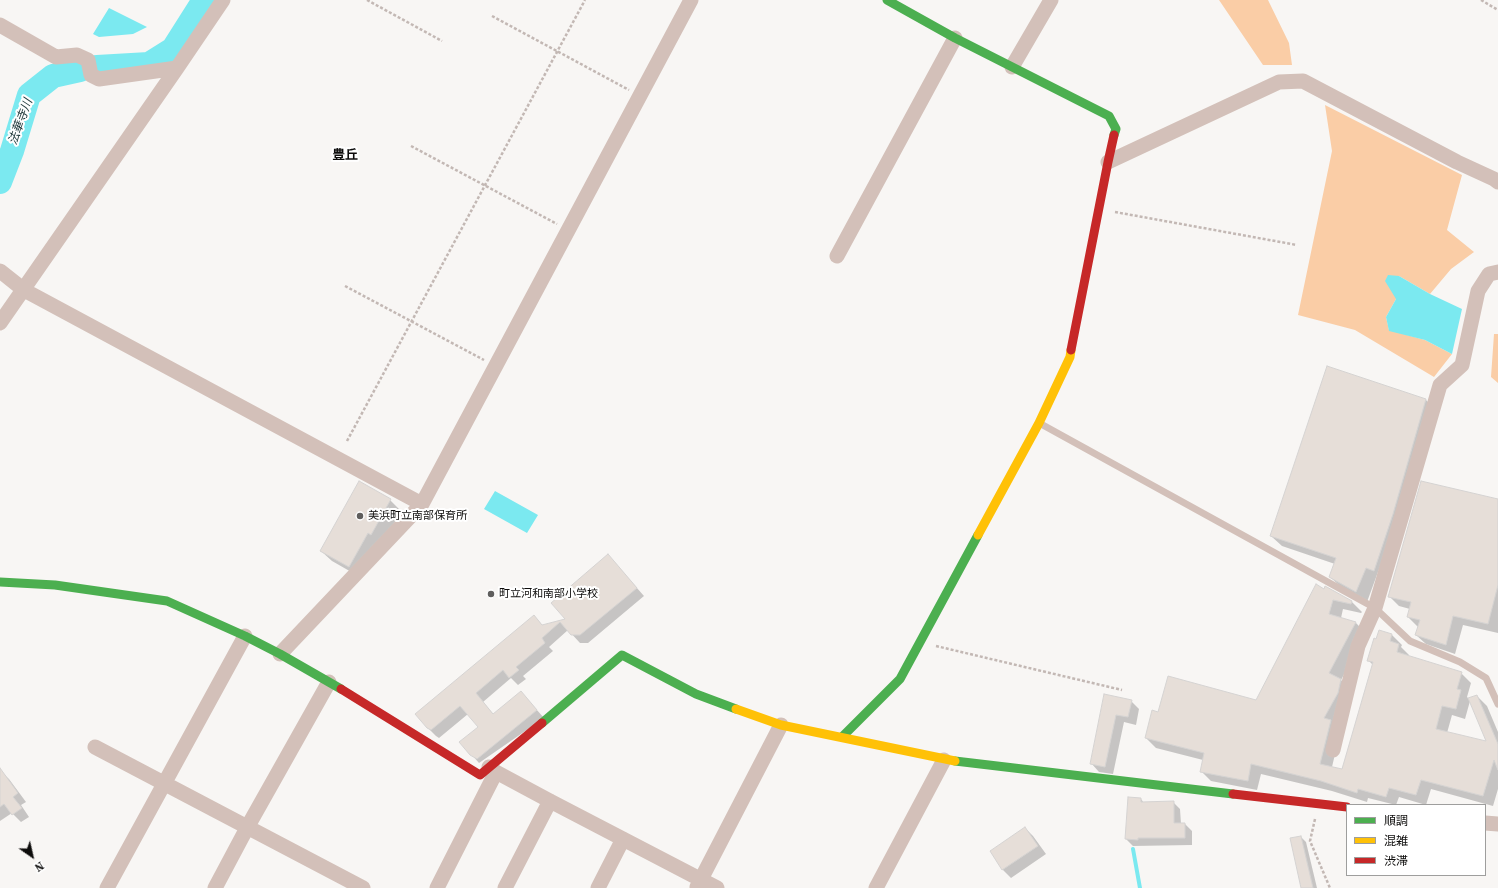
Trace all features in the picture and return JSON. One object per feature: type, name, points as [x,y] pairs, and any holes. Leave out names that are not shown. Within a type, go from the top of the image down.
[{"type":"street","points":[[0,323],[177,68],[222,0]]},
{"type":"street","points":[[280,654],[422,504],[691,0]]},
{"type":"street","points":[[842,737],[900,679],[1039,423],[1070,357],[1108,162],[1116,129],[1108,116],[955,38],[887,0]]},
{"type":"street","points":[[1012,67],[1051,0]]},
{"type":"street","points":[[0,25],[56,57],[77,54],[88,60],[91,75],[99,79],[177,68]]},
{"type":"street","points":[[837,256],[955,38]]},
{"type":"street","points":[[1108,162],[1279,82],[1303,81],[1498,182]]},
{"type":"street","points":[[0,271],[24,290],[422,504]]},
{"type":"street","points":[[1333,750],[1358,646],[1374,608],[1440,385],[1462,365],[1478,290],[1489,274],[1498,272]]},
{"type":"street","points":[[0,582],[55,585],[167,600],[280,654],[329,682],[480,775],[493,769],[622,655],[696,694],[781,725],[944,760],[1346,807]]},
{"type":"street","points":[[107,888],[244,636]]},
{"type":"street","points":[[215,888],[329,682]]},
{"type":"street","points":[[698,884],[781,725]]},
{"type":"street","points":[[95,747],[248,826],[363,888]]},
{"type":"street","points":[[876,888],[944,760]]},
{"type":"street","points":[[493,769],[622,839],[698,884],[717,888]]},
{"type":"street","points":[[437,888],[493,769]]},
{"type":"street","points":[[505,888],[550,801]]},
{"type":"street","points":[[1486,823],[1498,824]]},
{"type":"street","points":[[598,888],[622,839]]},
{"type":"lane","points":[[1039,423],[1374,608],[1410,641],[1460,662],[1486,678],[1498,704]]},
{"type":"path","points":[[367,0],[442,41]]},
{"type":"path","points":[[347,441],[585,0]]},
{"type":"path","points":[[1481,0],[1498,10]]},
{"type":"path","points":[[492,16],[640,96]]},
{"type":"path","points":[[411,146],[568,230]]},
{"type":"path","points":[[1099,209],[1297,245]]},
{"type":"path","points":[[345,286],[496,366]]},
{"type":"path","points":[[920,642],[1122,690]]},
{"type":"path","points":[[1319,804],[1310,842],[1330,888]]},
{"type":"shaded area","points":[[1219,0],[1268,0],[1289,43],[1292,65],[1263,65]]},
{"type":"shaded area","points":[[1325,105],[1462,175],[1447,230],[1474,252],[1451,269],[1430,294],[1399,276],[1396,299],[1386,317],[1389,330],[1425,340],[1452,354],[1434,377],[1355,330],[1298,315],[1332,151]]},
{"type":"shaded area","points":[[1494,334],[1498,334],[1498,383],[1491,377]]},
{"type":"water","points":[[109,8],[147,27],[133,34],[99,37],[93,34]]},
{"type":"water","points":[[1388,275],[1399,276],[1430,294],[1462,309],[1452,354],[1425,340],[1389,331],[1386,317],[1396,299],[1385,281]]},
{"type":"water","points":[[495,491],[538,515],[527,533],[484,509]]},
{"type":"building","points":[[1327,366],[1426,399],[1393,514],[1374,571],[1366,568],[1356,592],[1329,577],[1336,558],[1270,536]]},
{"type":"building","name":"美浜町立南部保育所","points":[[359,481],[391,499],[371,535],[368,533],[349,567],[320,551]]},
{"type":"building","points":[[1421,481],[1498,499],[1498,585],[1488,624],[1453,616],[1446,645],[1415,635],[1420,620],[1407,617],[1411,602],[1388,597]]},
{"type":"building","points":[[608,554],[637,588],[580,635],[571,635],[560,622],[542,638],[545,643],[516,667],[519,670],[509,678],[503,670],[476,693],[493,714],[521,691],[537,710],[477,759],[470,755],[459,742],[478,727],[460,706],[431,730],[427,728],[415,714],[534,615],[542,625],[565,619],[551,603]]},
{"type":"building","points":[[1316,584],[1324,589],[1325,586],[1352,601],[1351,604],[1333,600],[1329,614],[1356,622],[1329,673],[1341,679],[1338,693],[1324,718],[1331,720],[1320,764],[1342,769],[1373,662],[1367,661],[1374,638],[1376,639],[1379,630],[1392,634],[1390,641],[1399,644],[1397,652],[1462,672],[1457,689],[1461,690],[1456,709],[1442,706],[1436,729],[1486,741],[1468,698],[1477,695],[1498,744],[1498,770],[1494,760],[1483,796],[1421,780],[1416,795],[1389,788],[1386,797],[1358,789],[1357,793],[1321,781],[1251,764],[1248,781],[1200,772],[1204,753],[1145,738],[1152,710],[1158,712],[1168,676],[1256,700]]},
{"type":"building","points":[[1104,694],[1132,700],[1128,717],[1116,715],[1105,767],[1090,764]]},
{"type":"building","points":[[0,768],[18,793],[13,797],[22,808],[12,815],[4,804],[0,807]]},
{"type":"building","points":[[1128,797],[1141,798],[1141,802],[1174,801],[1174,823],[1185,823],[1185,838],[1138,838],[1138,840],[1125,839]]},
{"type":"building","points":[[1025,827],[1038,846],[1002,870],[990,851]]},
{"type":"building","points":[[1301,836],[1313,888],[1301,888],[1290,838]]},
{"type":"waterway","name":"法華寺川","points":[[97,67],[149,64],[173,49],[204,0]]},
{"type":"waterway","name":"法華寺川","points":[[0,182],[12,151],[29,95],[53,76],[80,70]]},
{"type":"waterway","points":[[1133,849],[1140,888]]},
{"type":"traffic: fast","points":[[887,0],[955,38],[1109,116],[1116,129],[1114,135]]},
{"type":"traffic: fast","points":[[842,737],[900,679],[978,535]]},
{"type":"traffic: fast","points":[[0,582],[55,585],[167,601],[245,636],[341,689]]},
{"type":"traffic: fast","points":[[542,723],[622,655],[696,694],[736,709]]},
{"type":"traffic: fast","points":[[955,761],[1233,794]]},
{"type":"traffic: slow","points":[[978,535],[1039,423],[1070,357],[1071,350]]},
{"type":"traffic: slow","points":[[736,709],[781,725],[955,761]]},
{"type":"traffic: jam","points":[[1071,350],[1114,135]]},
{"type":"traffic: jam","points":[[341,689],[480,775],[542,723]]},
{"type":"traffic: jam","points":[[1233,794],[1346,807]]},
{"type":"place","name":"美浜町立南部保育所","points":[[360,516]]},
{"type":"place","name":"町立河和南部小学校","points":[[491,594]]},
{"type":"district","name":"豊丘","points":[[345,156]]}]
